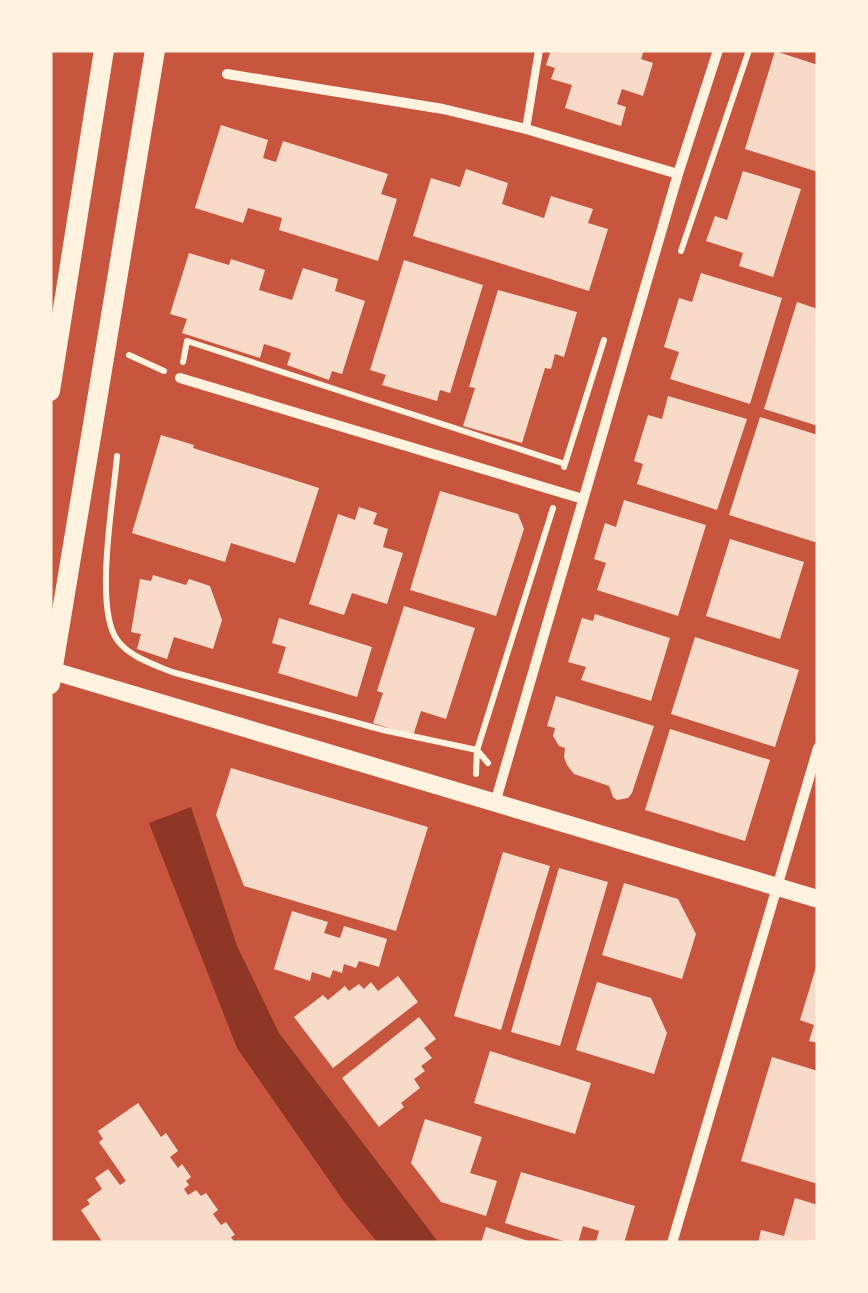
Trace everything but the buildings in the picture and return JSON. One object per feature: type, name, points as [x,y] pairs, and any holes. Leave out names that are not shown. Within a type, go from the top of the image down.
[{"type":"main road","points":[[50,392],[104,50]]},
{"type":"main road","points":[[51,675],[154,50]]},
{"type":"street","points":[[495,803],[678,174],[718,50]]},
{"type":"street","points":[[227,74],[442,109],[526,129],[678,174]]},
{"type":"street","points":[[180,378],[583,499]]},
{"type":"street","points":[[51,675],[818,899]]},
{"type":"street","points":[[672,1243],[818,748]]},
{"type":"lane","points":[[526,129],[539,50]]},
{"type":"path","points":[[105,345],[180,378],[187,341],[564,464]]},
{"type":"path","points":[[118,451],[105,586],[109,623],[119,642],[144,660],[172,672],[383,730],[477,750],[502,779]]},
{"type":"shaded area","points":[[191,807],[237,946],[279,1033],[439,1243],[378,1243],[345,1203],[237,1048],[149,823]]}]
